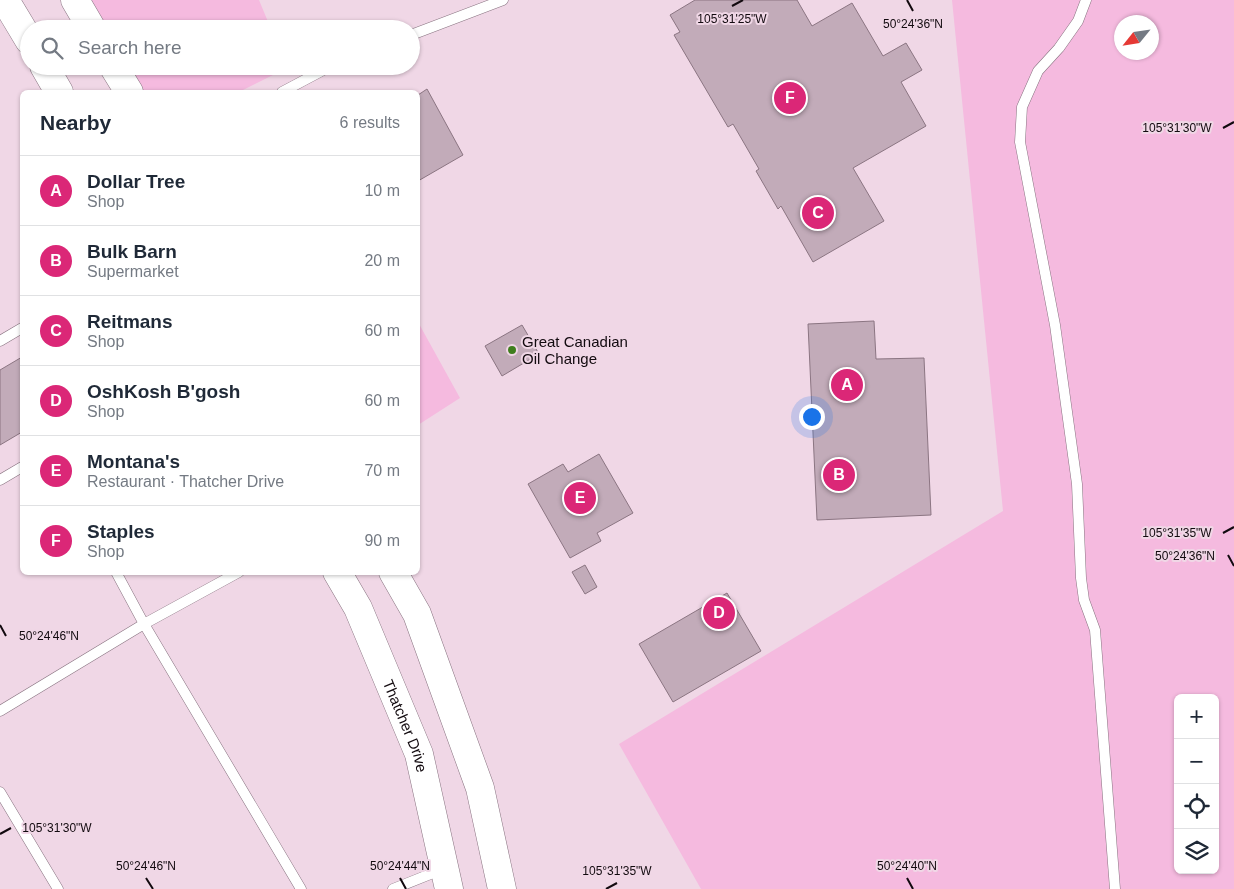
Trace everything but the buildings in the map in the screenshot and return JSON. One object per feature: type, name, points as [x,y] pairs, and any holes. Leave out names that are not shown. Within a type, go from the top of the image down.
[{"type":"main road","points":[[6,0],[20,24]]},
{"type":"main road","points":[[75,0],[87,20]]},
{"type":"main road","points":[[49,75],[58,90]]},
{"type":"main road","points":[[118,75],[127,90]]},
{"type":"main road","name":"Thatcher Drive","points":[[339,575],[358,608],[419,754],[447,879]]},
{"type":"main road","points":[[395,575],[417,614],[480,788],[502,889]]},
{"type":"lane","points":[[420,32],[503,0]]},
{"type":"lane","points":[[1086,0],[1078,21],[1059,48],[1038,71],[1022,107],[1020,142],[1055,325],[1077,484],[1081,578],[1084,600],[1095,630],[1115,889]]},
{"type":"lane","points":[[286,90],[314,75]]},
{"type":"lane","points":[[0,341],[20,329]]},
{"type":"lane","points":[[0,480],[20,468]]},
{"type":"lane","points":[[118,575],[144,624],[301,889]]},
{"type":"lane","points":[[0,711],[144,624],[234,575]]},
{"type":"lane","points":[[0,792],[58,889]]},
{"type":"lane","points":[[393,889],[447,879]]},
{"type":"shaded area","points":[[89,0],[259,0],[267,20],[101,20]]},
{"type":"shaded area","points":[[952,0],[1234,0],[1234,889],[701,889],[619,744],[1003,511]]},
{"type":"shaded area","points":[[132,75],[273,75],[243,90],[141,90]]},
{"type":"shaded area","points":[[420,326],[460,398],[420,424]]},
{"type":"place","name":"Staples","points":[[790,98]]},
{"type":"place","name":"Reitmans","points":[[818,213]]},
{"type":"place","name":"Great Canadian Oil Change","points":[[512,350]]},
{"type":"place","name":"Dollar Tree","points":[[847,385]]},
{"type":"place","name":"Bulk Barn","points":[[839,475]]},
{"type":"place","name":"Montana's","points":[[580,498]]},
{"type":"place","name":"OshKosh B'gosh","points":[[719,613]]}]
